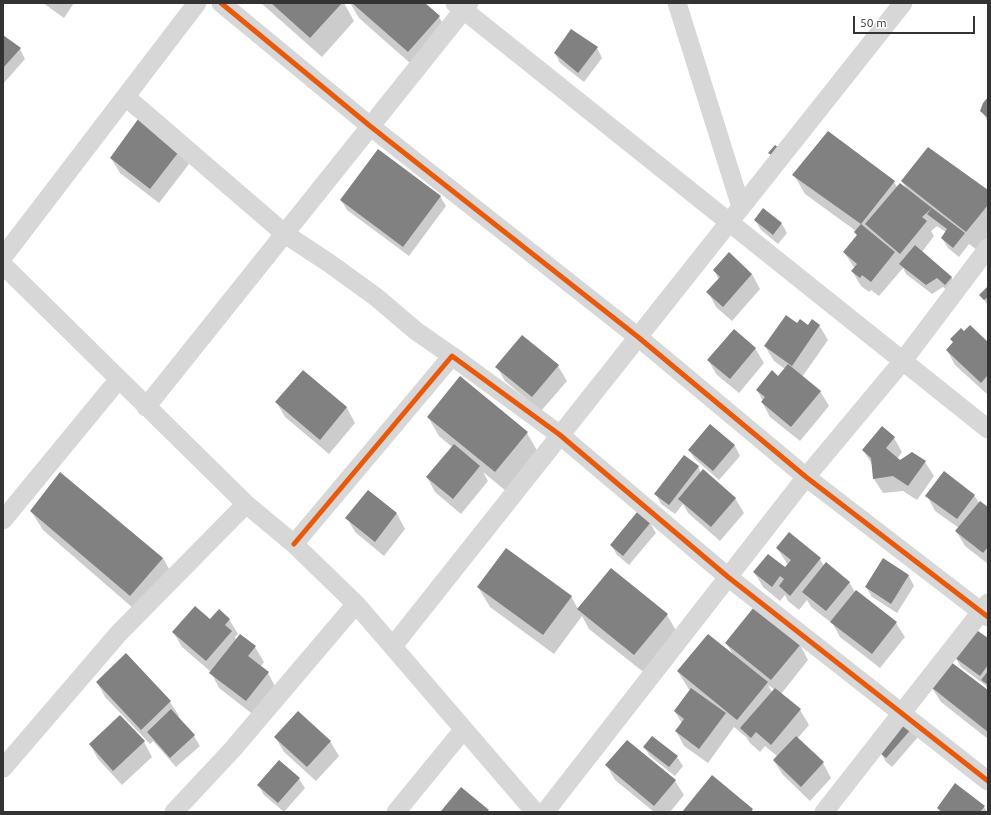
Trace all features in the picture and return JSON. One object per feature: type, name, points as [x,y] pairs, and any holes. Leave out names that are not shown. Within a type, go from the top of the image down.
[{"type":"street","points":[[3,257],[197,3]]},
{"type":"street","points":[[221,3],[370,126],[638,337],[806,477],[986,611],[902,713],[824,812]]},
{"type":"street","points":[[676,3],[741,207]]},
{"type":"street","points":[[393,646],[903,3]]},
{"type":"street","points":[[146,407],[370,126],[462,5],[902,362],[988,429]]},
{"type":"street","points":[[126,97],[285,234],[335,267],[376,297],[416,331],[560,435],[728,577],[988,781]]},
{"type":"street","points":[[546,812],[806,477],[902,362],[988,248]]},
{"type":"street","points":[[3,265],[246,504],[294,544],[356,604],[535,812]]},
{"type":"street","points":[[294,544],[452,356]]},
{"type":"street","points":[[3,520],[119,379]]},
{"type":"street","points":[[3,768],[119,634],[246,504]]},
{"type":"street","points":[[174,812],[232,750],[356,604]]},
{"type":"street","points":[[396,812],[464,729]]},
{"type":"building","points":[[271,3],[342,3],[310,38]]},
{"type":"building","points":[[352,3],[425,3],[440,16],[408,52]]},
{"type":"building","points":[[571,29],[598,47],[578,73],[554,53]]},
{"type":"building","points":[[3,35],[21,48],[3,68]]},
{"type":"building","points":[[988,97],[988,118],[980,111],[983,103]]},
{"type":"building","points":[[141,115],[181,149],[150,189],[110,158]]},
{"type":"building","points":[[828,131],[895,181],[861,224],[792,175]]},
{"type":"building","points":[[775,145],[782,150],[776,158],[768,153]]},
{"type":"building","points":[[928,147],[988,190],[988,205],[966,232],[901,181]]},
{"type":"building","points":[[378,149],[441,196],[403,247],[340,200]]},
{"type":"building","points":[[900,183],[932,208],[922,217],[927,221],[900,254],[865,224]]},
{"type":"building","points":[[763,208],[782,223],[773,235],[754,220]]},
{"type":"building","points":[[932,208],[965,233],[953,248],[941,238],[947,229],[927,214]]},
{"type":"building","points":[[861,224],[895,252],[871,282],[862,275],[860,278],[851,271],[857,264],[843,252],[857,235],[854,232]]},
{"type":"building","points":[[915,245],[952,277],[945,285],[937,278],[926,285],[899,264]]},
{"type":"building","points":[[729,252],[752,274],[723,307],[706,292],[720,277],[713,270]]},
{"type":"building","points":[[988,286],[988,297],[984,300],[979,295]]},
{"type":"building","points":[[786,315],[797,323],[800,319],[808,325],[812,319],[820,325],[792,366],[764,346]]},
{"type":"building","points":[[970,325],[988,342],[988,375],[981,383],[946,350],[953,342],[950,339],[961,328],[964,331]]},
{"type":"building","points":[[734,329],[756,348],[730,379],[707,360]]},
{"type":"building","points":[[522,335],[559,365],[532,397],[495,367]]},
{"type":"building","points":[[788,364],[821,391],[791,427],[761,402],[765,397],[756,390],[772,370],[778,376]]},
{"type":"building","points":[[303,370],[347,407],[320,440],[275,402]]},
{"type":"building","points":[[460,376],[528,432],[495,472],[427,417]]},
{"type":"building","points":[[710,424],[735,445],[713,471],[688,450]]},
{"type":"building","points":[[882,426],[895,437],[886,448],[900,460],[912,452],[926,461],[908,486],[893,476],[873,479],[871,458],[862,450]]},
{"type":"building","points":[[454,444],[480,466],[453,499],[426,477]]},
{"type":"building","points":[[684,455],[699,466],[669,505],[654,494]]},
{"type":"building","points":[[703,469],[736,498],[711,527],[678,499]]},
{"type":"building","points":[[944,471],[975,495],[957,519],[925,496]]},
{"type":"building","points":[[60,472],[163,558],[130,596],[30,511]]},
{"type":"building","points":[[368,490],[397,513],[375,542],[345,518]]},
{"type":"building","points":[[980,501],[988,507],[988,547],[983,553],[955,531]]},
{"type":"building","points":[[638,511],[651,522],[623,556],[610,545]]},
{"type":"building","points":[[789,532],[821,558],[790,596],[779,586],[784,579],[780,576],[772,587],[753,572],[768,554],[785,567],[791,560],[776,548]]},
{"type":"building","points":[[506,548],[572,596],[543,635],[477,587]]},
{"type":"building","points":[[883,558],[909,575],[891,604],[865,587]]},
{"type":"building","points":[[826,562],[850,582],[826,611],[802,592]]},
{"type":"building","points":[[611,568],[668,614],[634,655],[577,609]]},
{"type":"building","points":[[856,590],[897,622],[872,654],[830,622]]},
{"type":"building","points":[[195,606],[210,619],[219,609],[230,619],[225,625],[232,631],[206,661],[172,632]]},
{"type":"building","points":[[754,607],[801,644],[771,680],[725,643]]},
{"type":"building","points":[[975,629],[988,638],[988,665],[980,676],[954,657]]},
{"type":"building","points":[[240,634],[256,646],[248,656],[269,672],[246,701],[209,673]]},
{"type":"building","points":[[708,634],[768,682],[737,720],[677,671]]},
{"type":"building","points":[[126,653],[171,701],[141,730],[96,682]]},
{"type":"building","points":[[951,662],[988,690],[988,732],[931,687]]},
{"type":"building","points":[[988,671],[988,685],[981,680]]},
{"type":"building","points":[[691,688],[726,713],[699,749],[675,731],[684,719],[674,711]]},
{"type":"building","points":[[775,688],[801,709],[771,745],[756,732],[751,738],[740,728]]},
{"type":"building","points":[[171,709],[195,735],[170,758],[147,732]]},
{"type":"building","points":[[298,711],[331,741],[307,767],[274,737]]},
{"type":"building","points":[[120,715],[145,741],[113,771],[89,744]]},
{"type":"building","points":[[906,721],[913,727],[886,758],[879,752]]},
{"type":"building","points":[[652,736],[678,756],[669,767],[643,747]]},
{"type":"building","points":[[796,736],[824,762],[801,787],[773,760]]},
{"type":"building","points":[[627,740],[676,780],[654,806],[605,765]]},
{"type":"building","points":[[279,760],[300,778],[278,803],[257,785]]},
{"type":"building","points":[[712,775],[753,809],[751,812],[682,812]]},
{"type":"building","points":[[955,783],[985,806],[980,812],[942,812],[937,808]]},
{"type":"building","points":[[461,787],[489,810],[487,812],[441,811]]},
{"type":"cycle path","points":[[221,3],[370,126],[638,337],[806,477],[988,617]]},
{"type":"cycle path","points":[[294,544],[452,356],[560,435],[728,577],[988,781]]}]
